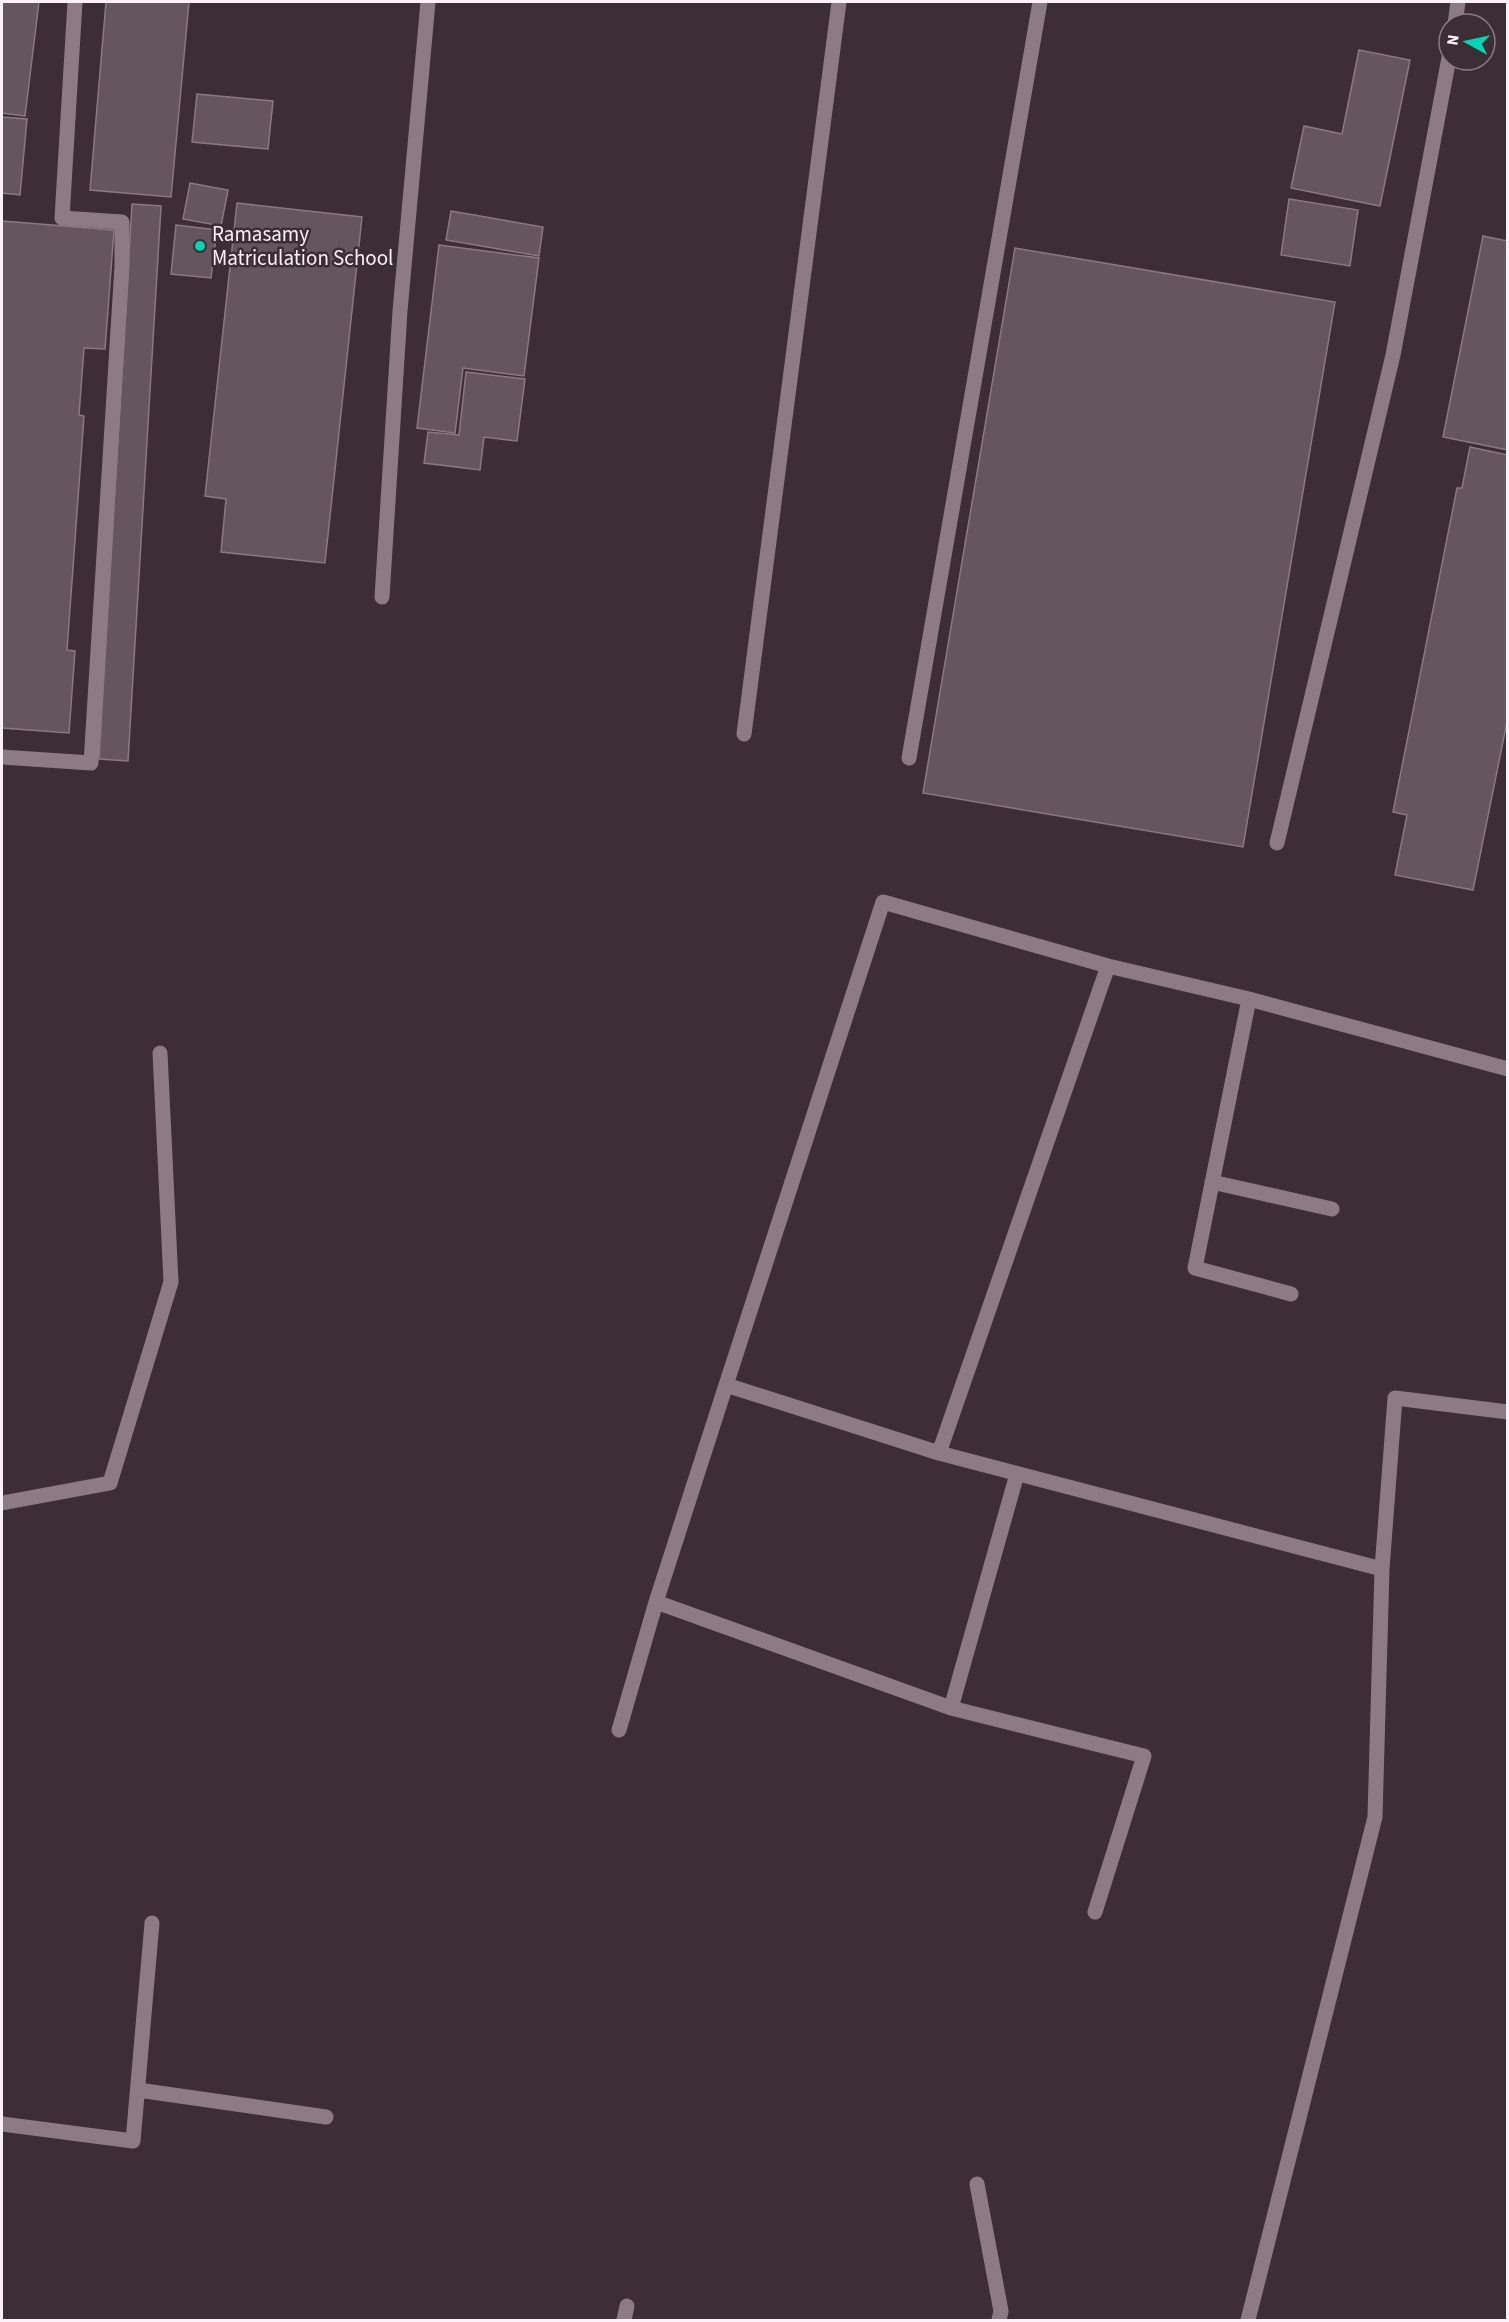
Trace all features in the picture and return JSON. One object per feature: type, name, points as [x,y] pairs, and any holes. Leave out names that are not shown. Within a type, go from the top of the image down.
[{"type":"street","points":[[2,757],[91,763],[120,290],[122,222],[62,218],[75,2]]},
{"type":"street","points":[[382,597],[400,310],[428,2]]},
{"type":"street","points":[[744,734],[839,2]]},
{"type":"street","points":[[909,758],[1040,2]]},
{"type":"street","points":[[1277,843],[1394,355],[1446,72]]},
{"type":"street","points":[[620,1730],[656,1602],[883,902],[1108,966],[1249,999],[1508,1069]]},
{"type":"street","points":[[939,1453],[1108,966]]},
{"type":"street","points":[[1249,999],[1195,1268],[1291,1294]]},
{"type":"street","points":[[2,1503],[110,1483],[171,1282],[160,1053]]},
{"type":"street","points":[[1212,1182],[1332,1209]]},
{"type":"street","points":[[726,1385],[939,1453],[1382,1569]]},
{"type":"street","points":[[1248,2320],[1376,1817],[1382,1569],[1395,1398],[1508,1412]]},
{"type":"street","points":[[951,1708],[1017,1474]]},
{"type":"street","points":[[656,1602],[951,1708],[1144,1756],[1095,1912]]},
{"type":"street","points":[[2,2124],[133,2141],[152,1923]]},
{"type":"street","points":[[138,2090],[326,2117]]},
{"type":"street","points":[[977,2184],[1000,2311],[999,2320]]},
{"type":"building","points":[[2,2],[39,2],[25,116],[2,113]]},
{"type":"building","points":[[106,2],[189,2],[171,197],[90,190]]},
{"type":"building","points":[[1359,50],[1410,60],[1380,206],[1291,188],[1304,126],[1342,134]]},
{"type":"building","points":[[197,94],[273,101],[268,149],[192,142]]},
{"type":"building","points":[[2,117],[27,119],[20,195],[2,193]]},
{"type":"building","points":[[190,183],[228,190],[221,226],[183,219]]},
{"type":"building","points":[[1289,199],[1358,210],[1350,266],[1281,255]]},
{"type":"building","points":[[237,203],[362,217],[325,563],[221,552],[226,499],[205,496]]},
{"type":"building","points":[[132,204],[161,206],[128,761],[99,759]]},
{"type":"building","points":[[451,211],[543,227],[539,256],[446,240]]},
{"type":"building","points":[[2,221],[114,230],[105,349],[84,348],[79,415],[84,416],[67,650],[75,651],[69,733],[2,728]]},
{"type":"building","points":[[176,225],[217,230],[211,278],[171,274]]},
{"type":"building","points":[[1483,236],[1508,241],[1508,450],[1443,437]]},
{"type":"building","points":[[439,245],[539,258],[524,376],[463,368],[455,433],[417,428]]},
{"type":"building","points":[[1015,248],[1335,302],[1243,847],[923,793]]},
{"type":"building","points":[[466,372],[525,379],[517,441],[484,437],[480,470],[424,463],[428,432],[459,435]]},
{"type":"building","points":[[1470,447],[1508,455],[1508,717],[1473,890],[1395,875],[1407,815],[1393,812],[1457,488],[1462,488]]},
{"type":"place","name":"Ramasamy Matriculation School","points":[[200,246]]}]
